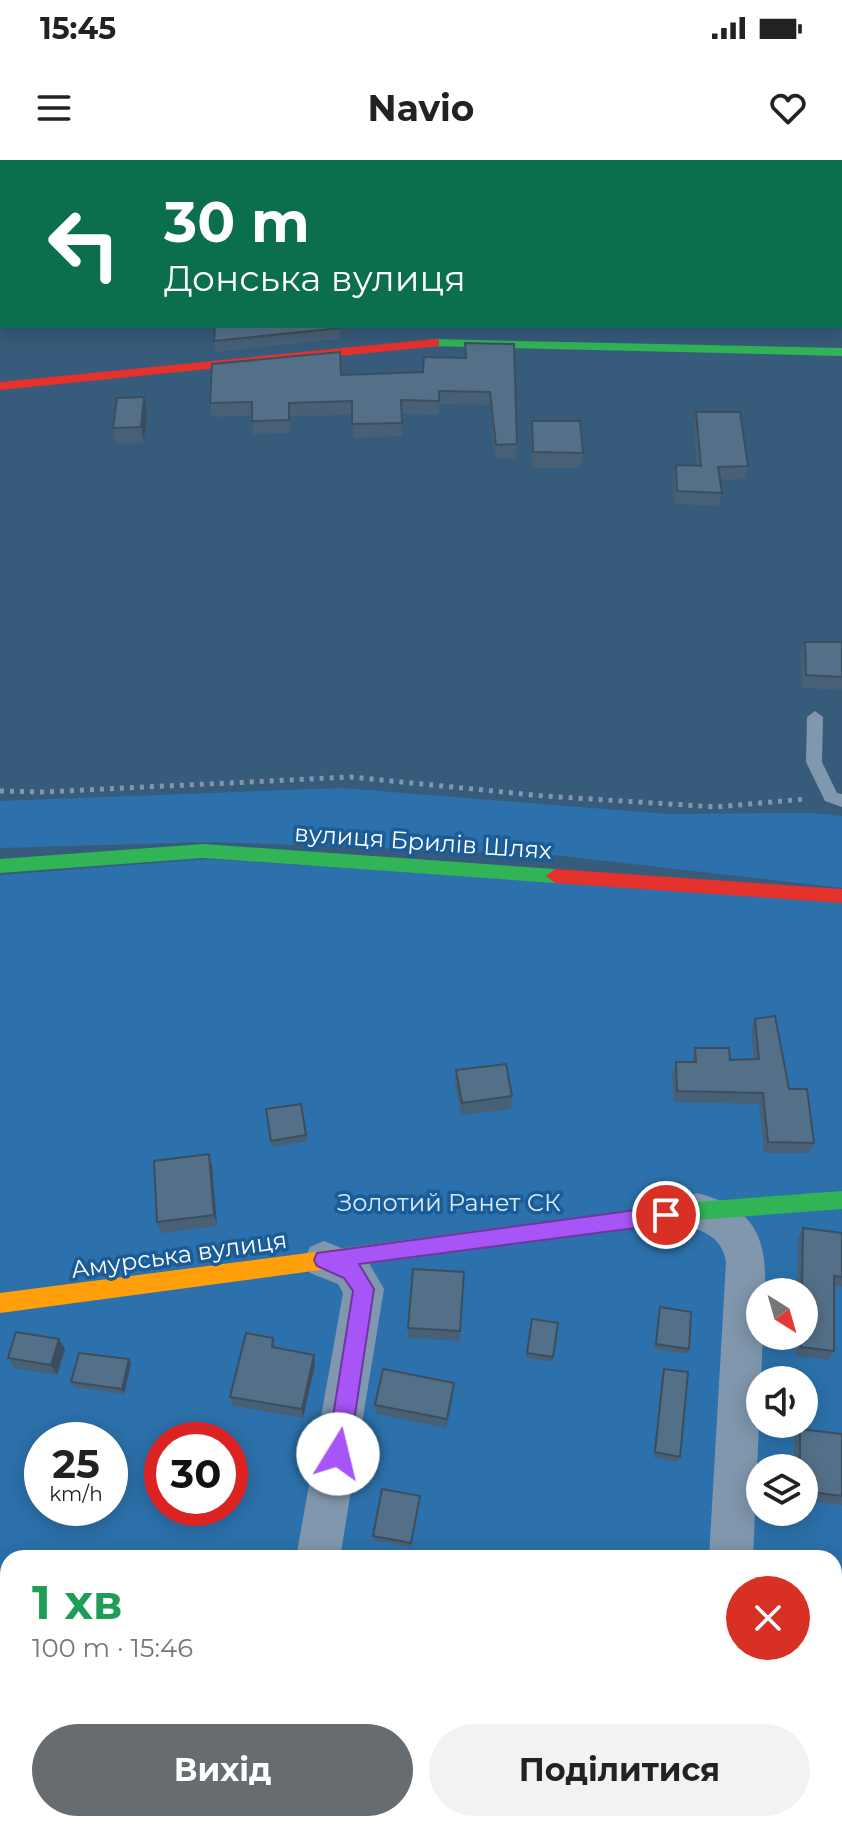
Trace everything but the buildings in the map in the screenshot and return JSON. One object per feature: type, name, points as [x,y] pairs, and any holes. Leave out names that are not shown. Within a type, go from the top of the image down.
[{"type":"street","points":[[0,386],[435,343],[842,352]]},
{"type":"street","name":"вулиця Брилів Шлях","points":[[0,866],[203,851],[842,896]]},
{"type":"street","name":"Амурська вулиця","points":[[0,1303],[697,1211],[842,1200]]},
{"type":"street","points":[[697,1211],[720,1218],[738,1233],[746,1262],[731,1550]]},
{"type":"street","points":[[320,1550],[364,1289],[352,1271],[324,1260]]},
{"type":"lane","points":[[815,717],[814,762],[838,798]]},
{"type":"path","points":[[0,791],[59,792],[351,777],[544,796],[716,807],[838,798]]},
{"type":"green space","points":[[342,788],[668,814],[813,813],[842,816],[842,888],[553,855],[212,842],[0,848],[0,801]]},
{"type":"green space","name":"Золотий Ранет СК","points":[[208,859],[842,901],[842,1550],[0,1550],[0,875]]},
{"type":"traffic: fast","points":[[434,343],[842,352]]},
{"type":"traffic: fast","points":[[0,866],[203,851],[555,876]]},
{"type":"traffic: fast","points":[[514,1235],[697,1211],[842,1200]]},
{"type":"traffic: slow","points":[[0,1303],[514,1235]]},
{"type":"traffic: jam","points":[[0,386],[434,343]]},
{"type":"traffic: jam","points":[[555,876],[842,896]]},
{"type":"route","points":[[338,1454],[364,1289],[352,1271],[324,1260],[666,1215]]}]
